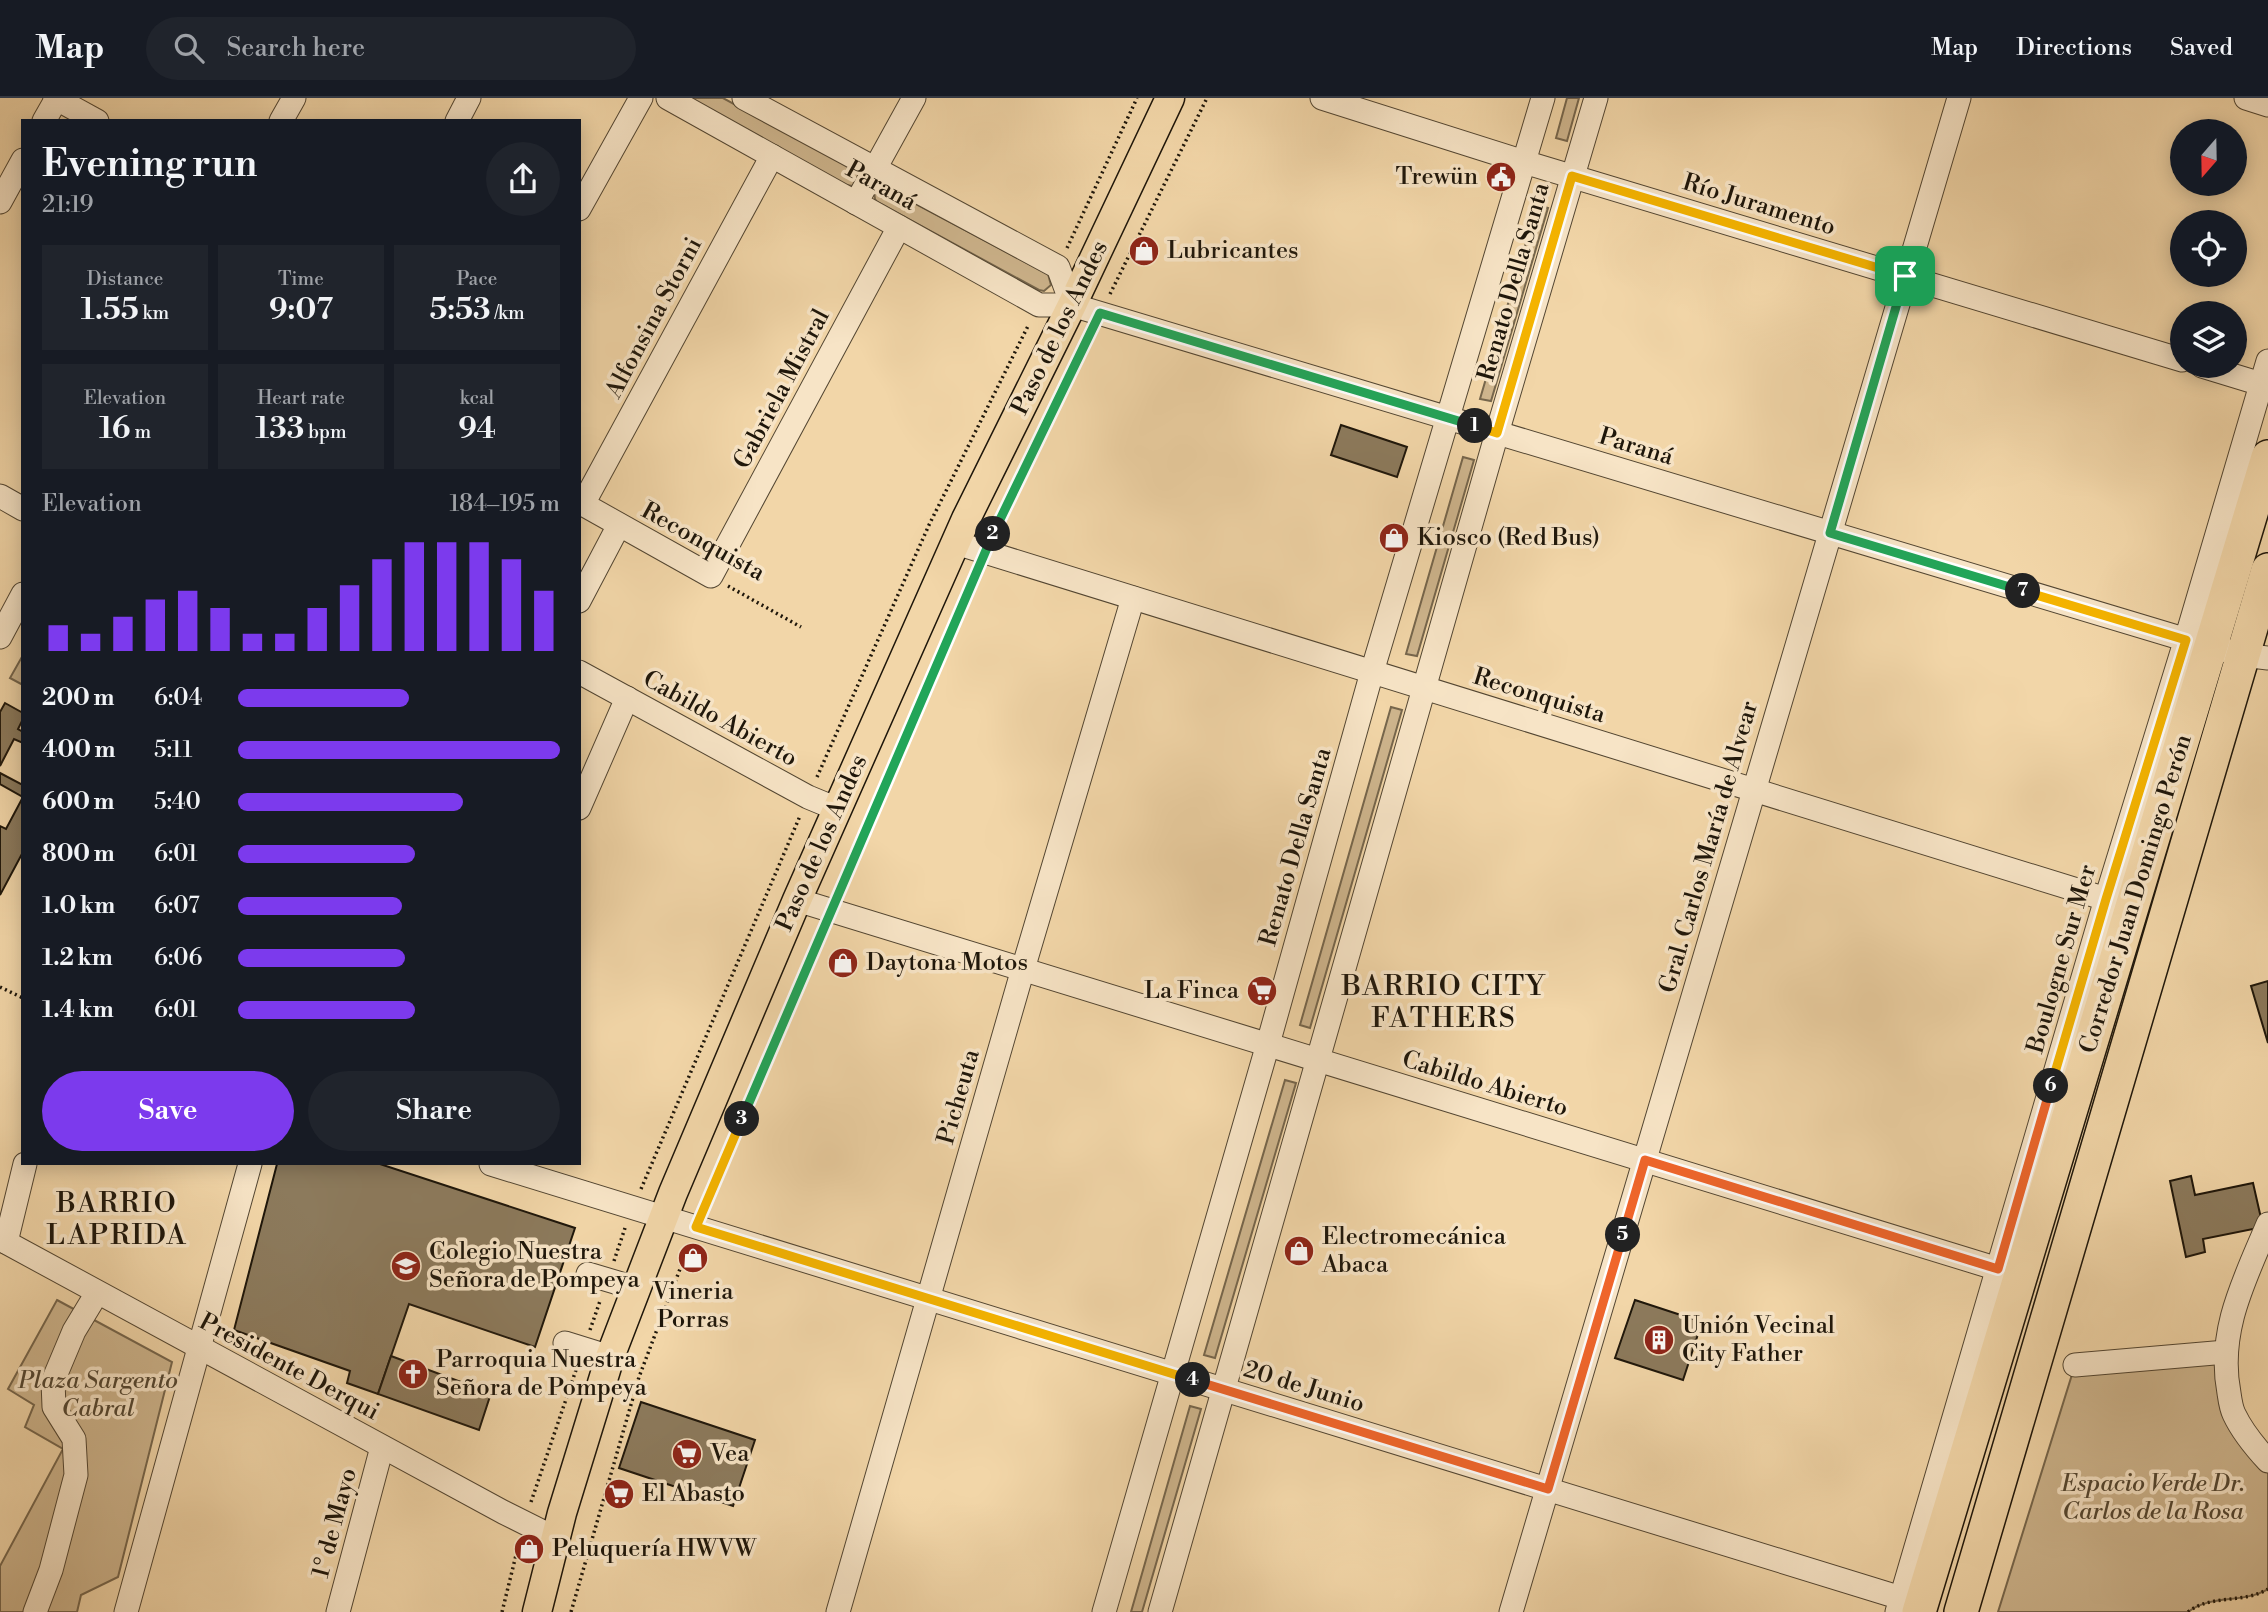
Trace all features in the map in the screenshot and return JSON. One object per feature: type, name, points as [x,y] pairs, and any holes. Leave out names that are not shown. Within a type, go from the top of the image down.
[{"type":"highway","name":"Corredor Juan Domingo Perón","points":[[1906,1607],[2198,643],[2268,457]]},
{"type":"highway","name":"Corredor Juan Domingo Perón","points":[[1961,1612],[2255,656],[2268,570]]},
{"type":"main road","name":"Paso de los Andes","points":[[537,1612],[555,1538],[610,1357],[664,1217],[797,900],[956,542],[1170,98]]},
{"type":"street","points":[[45,119],[56,98],[93,119]]},
{"type":"street","points":[[282,119],[294,98]]},
{"type":"street","points":[[458,119],[469,98]]},
{"type":"street","points":[[581,205],[641,98]]},
{"type":"street","name":"Paraná","points":[[668,98],[1039,304],[1072,305],[1100,313],[2198,643]]},
{"type":"street","name":"Paraná","points":[[744,98],[1058,267],[1072,305]]},
{"type":"street","points":[[856,203],[914,98]]},
{"type":"street","name":"Río Juramento","points":[[1321,98],[1524,162],[2170,356]]},
{"type":"street","name":"Renato Della Santa","points":[[1104,1612],[1268,1044],[1372,671],[1543,98]]},
{"type":"street","name":"Renato Della Santa","points":[[1160,1612],[1497,433],[1596,98]]},
{"type":"street","name":"Gral. Carlos María de Alvear","points":[[1511,1612],[1959,98]]},
{"type":"street","points":[[2246,98],[2268,105]]},
{"type":"street","name":"Alfonsina Storni","points":[[581,503],[772,156]]},
{"type":"street","points":[[0,202],[21,164]]},
{"type":"street","name":"Gabriela Mistral","points":[[711,576],[900,227]]},
{"type":"street","name":"Boulogne Sur Mer","points":[[1906,1607],[1998,1269],[2106,899],[2198,643],[2268,361]]},
{"type":"street","points":[[2241,378],[2261,384]]},
{"type":"street","points":[[0,496],[21,508]]},
{"type":"street","name":"Reconquista","points":[[581,503],[711,576]]},
{"type":"street","points":[[581,597],[620,525]]},
{"type":"street","name":"Reconquista","points":[[956,542],[2106,899]]},
{"type":"street","name":"Picheuta","points":[[838,1612],[1133,597]]},
{"type":"street","points":[[0,637],[21,598]]},
{"type":"street","points":[[2198,643],[2255,656]]},
{"type":"street","name":"Cabildo Abierto","points":[[581,673],[808,797],[837,809]]},
{"type":"street","points":[[581,803],[627,698]]},
{"type":"street","name":"Cabildo Abierto","points":[[797,900],[1998,1269]]},
{"type":"street","points":[[3,1240],[25,1165]]},
{"type":"street","points":[[126,1612],[201,1349],[250,1165]]},
{"type":"street","name":"20 de Junio","points":[[494,1165],[1548,1489],[1906,1607]]},
{"type":"street","points":[[2268,1223],[2235,1305],[2226,1338],[2226,1377],[2232,1412],[2268,1461]]},
{"type":"street","name":"Presidente Derqui","points":[[3,1240],[382,1447],[555,1538]]},
{"type":"street","points":[[588,1274],[635,1288]]},
{"type":"street","points":[[35,1612],[51,1570],[76,1475],[74,1439],[54,1407],[53,1381],[74,1331],[97,1293]]},
{"type":"street","points":[[565,1343],[610,1357]]},
{"type":"street","points":[[2075,1365],[2226,1352]]},
{"type":"street","name":"1° de Mayo","points":[[338,1612],[382,1447]]},
{"type":"path","points":[[571,1612],[639,1377],[696,1227],[984,551],[1208,98]]},
{"type":"path","name":"Reconquista","points":[[711,576],[801,627]]},
{"type":"path","points":[[0,987],[21,997]]},
{"type":"path","points":[[2188,1612],[2208,1602],[2256,1596],[2268,1589]]},
{"type":"green space","points":[[689,98],[723,98],[855,170],[859,175],[858,183],[853,186],[846,185]]},
{"type":"green space","points":[[1567,98],[1579,98],[1567,141],[1556,138]]},
{"type":"green space","points":[[880,185],[1048,274],[1051,285],[1044,291],[1039,290],[877,202],[874,192]]},
{"type":"green space","points":[[1537,205],[1548,208],[1491,401],[1480,399]]},
{"type":"green space","points":[[1463,457],[1474,460],[1417,656],[1406,654]]},
{"type":"green space","points":[[21,659],[21,684],[10,678]]},
{"type":"green space","points":[[1391,707],[1402,710],[1310,1028],[1300,1025]]},
{"type":"green space","points":[[1285,1080],[1296,1083],[1215,1358],[1204,1355]]},
{"type":"green space","name":"Plaza Sargento Cabral","points":[[57,1300],[172,1362],[118,1577],[81,1595],[77,1612],[0,1612],[0,1566],[63,1449],[25,1427],[34,1405],[8,1389]]},
{"type":"green space","name":"Espacio Verde Dr. Carlos de la Rosa","points":[[2226,1352],[2226,1377],[2268,1461],[2268,1589],[2258,1594],[2207,1603],[2188,1612],[1998,1612],[2075,1365]]},
{"type":"green space","points":[[1190,1406],[1201,1409],[1142,1612],[1131,1612]]},
{"type":"building","points":[[1341,425],[1407,447],[1397,477],[1331,455]]},
{"type":"building","points":[[5,703],[21,712],[18,729],[21,731],[21,742],[14,739],[0,766],[0,712]]},
{"type":"building","points":[[0,773],[21,784],[21,796],[0,784]]},
{"type":"building","points":[[21,801],[21,856],[0,895],[0,826],[6,829]]},
{"type":"building","points":[[2268,981],[2268,1043],[2251,986]]},
{"type":"building","name":"Colegio Nuestra Señora de Pompeya","points":[[277,1165],[383,1165],[575,1228],[535,1347],[409,1304],[378,1394],[347,1383],[350,1371],[234,1330]]},
{"type":"building","points":[[2191,1176],[2195,1195],[2253,1183],[2263,1227],[2203,1239],[2205,1252],[2186,1257],[2170,1181]]},
{"type":"building","name":"Unión Vecinal City Father","points":[[1635,1300],[1702,1322],[1683,1380],[1615,1358]]},
{"type":"building","name":"Parroquia Nuestra Señora de Pompeya","points":[[391,1356],[491,1393],[479,1430],[378,1394]]},
{"type":"building","name":"Vea","points":[[641,1402],[755,1440],[733,1506],[619,1468]]},
{"type":"place","name":"Trewün","points":[[1501,177]]},
{"type":"place","name":"Lubricantes","points":[[1144,251]]},
{"type":"place","name":"Kiosco (Red Bus)","points":[[1394,538]]},
{"type":"place","name":"Daytona Motos","points":[[843,963]]},
{"type":"place","name":"La Finca","points":[[1262,991]]},
{"type":"place","name":"Electromecánica Abaca","points":[[1299,1251]]},
{"type":"place","name":"Vineria Porras","points":[[693,1258]]},
{"type":"place","name":"Colegio Nuestra Señora de Pompeya","points":[[406,1266]]},
{"type":"place","name":"Unión Vecinal City Father","points":[[1659,1340]]},
{"type":"place","name":"Parroquia Nuestra Señora de Pompeya","points":[[413,1374]]},
{"type":"place","name":"Vea","points":[[687,1454]]},
{"type":"place","name":"El Abasto","points":[[619,1494]]},
{"type":"place","name":"Peluquería HWVW","points":[[529,1549]]},
{"type":"district","name":"BARRIO CITY FATHERS","points":[[1444,1002]]},
{"type":"district","name":"BARRIO LAPRIDA","points":[[117,1219]]},
{"type":"route","points":[[1572,176],[1905,276],[1830,533],[2186,640],[2106,899],[1998,1269],[1645,1160],[1548,1489],[696,1227],[984,551],[1100,313],[1497,433],[1572,176]]}]
